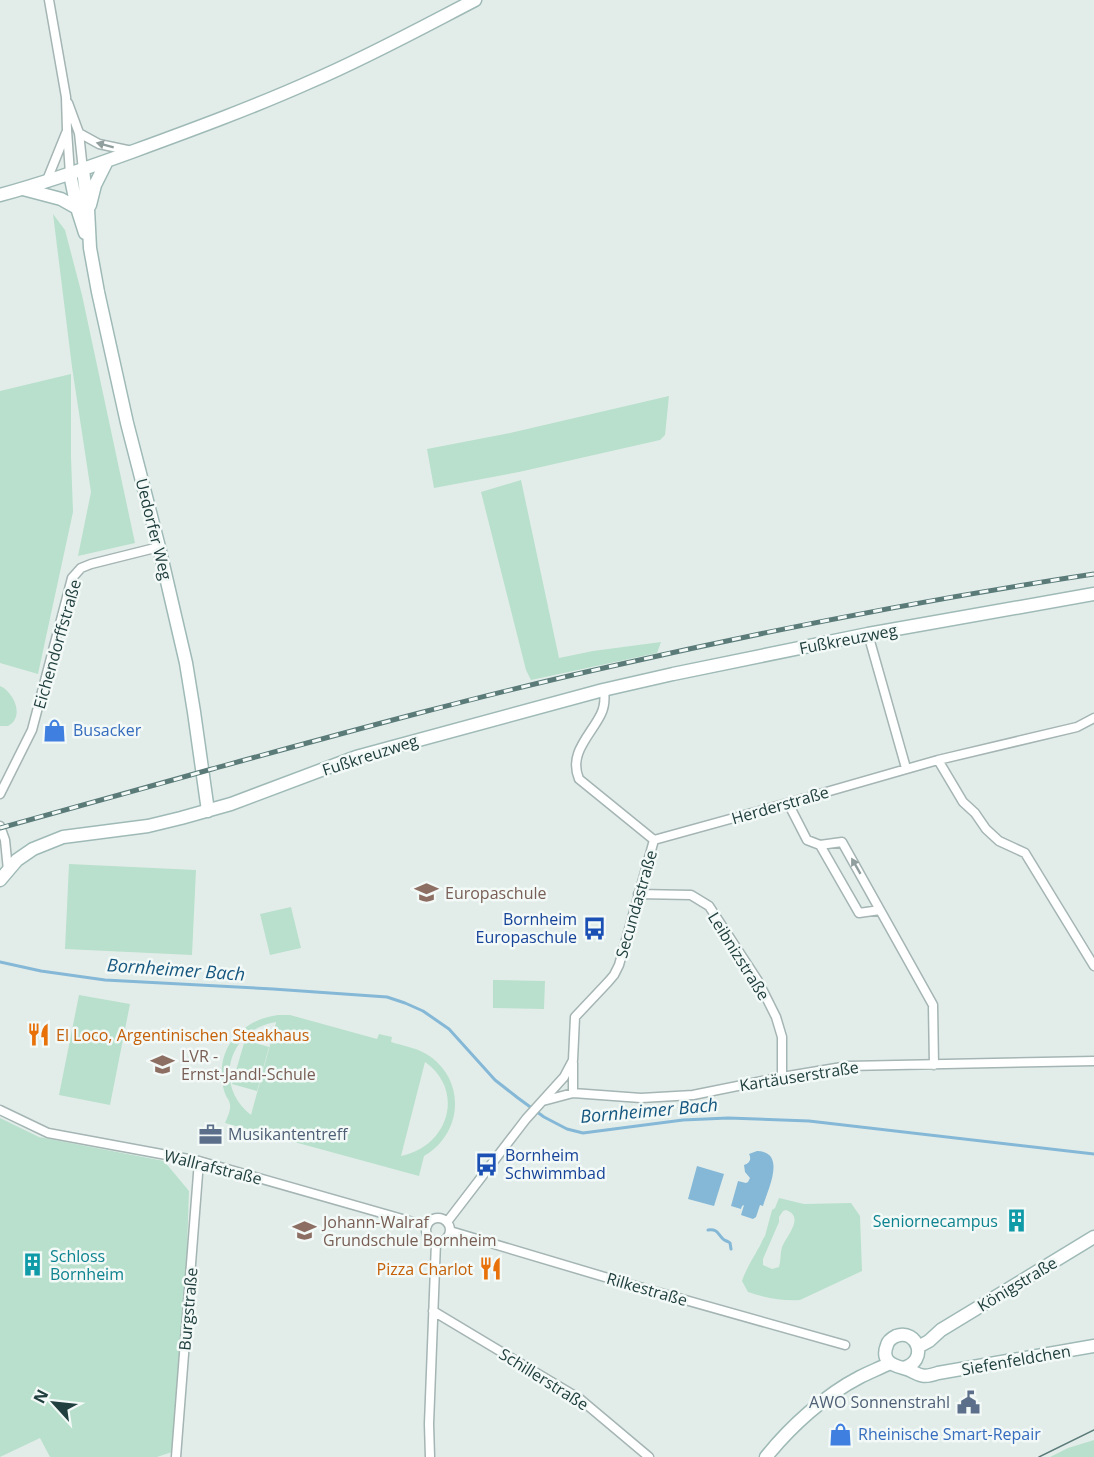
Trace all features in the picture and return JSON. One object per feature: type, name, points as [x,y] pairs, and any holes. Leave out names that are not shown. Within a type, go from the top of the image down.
[{"type":"street","name":"Uedorfer Weg","points":[[49,0],[66,97],[67,130],[90,248],[113,361],[186,663],[208,811]]},
{"type":"street","points":[[0,195],[76,172],[188,132],[314,80],[475,0]]},
{"type":"street","name":"Uedorfer Weg","points":[[66,97],[79,134],[76,172]]},
{"type":"street","points":[[47,180],[67,130]]},
{"type":"street","points":[[79,134],[99,144],[132,151]]},
{"type":"street","points":[[23,189],[61,199],[83,208],[107,161]]},
{"type":"street","name":"Eichendorffstraße","points":[[0,794],[32,730],[72,578],[81,568],[91,564],[159,547]]},
{"type":"street","name":"Fußkreuzweg","points":[[208,811],[356,757],[604,690],[868,634],[1094,594]]},
{"type":"street","points":[[868,634],[906,768]]},
{"type":"street","points":[[604,690],[605,703],[602,713],[580,748],[576,762],[577,773],[579,779],[654,840]]},
{"type":"street","name":"Herderstraße","points":[[654,840],[906,768],[1077,727],[1094,718]]},
{"type":"street","points":[[938,760],[963,802],[975,813],[986,829],[999,841],[1025,853],[1094,966]]},
{"type":"street","points":[[788,803],[807,840],[820,845],[842,842],[933,1005],[934,1065]]},
{"type":"street","points":[[4,875],[17,860],[33,849],[63,837],[148,826],[208,811]]},
{"type":"street","points":[[0,826],[4,840],[4,875]]},
{"type":"street","name":"Secundastraße","points":[[573,1093],[575,1017],[614,975],[619,965],[654,840]]},
{"type":"street","points":[[820,845],[859,913],[880,910]]},
{"type":"street","name":"Leibnizstraße","points":[[638,894],[691,895],[709,906],[758,981],[776,1017],[782,1037],[782,1077]]},
{"type":"street","name":"Secundastraße","points":[[436,1242],[447,1238],[449,1226],[530,1116],[564,1077],[573,1060]]},
{"type":"street","name":"Kartäuserstraße","points":[[542,1102],[573,1093],[640,1098],[693,1095],[848,1066],[1094,1061]]},
{"type":"street","name":"Wallrafstraße","points":[[0,1110],[48,1133],[199,1161],[427,1226]]},
{"type":"street","name":"Burgstraße","points":[[176,1457],[199,1161]]},
{"type":"street","points":[[430,1457],[429,1424],[436,1242],[428,1236],[426,1229],[436,1218],[444,1219],[449,1226]]},
{"type":"street","name":"Rilkestraße","points":[[449,1226],[627,1284],[845,1345]]},
{"type":"street","name":"Königstraße","points":[[766,1457],[801,1419],[858,1378],[874,1362],[888,1360],[886,1348],[893,1338],[902,1335],[915,1343],[929,1341],[941,1330],[1094,1237]]},
{"type":"street","name":"Schillerstraße","points":[[434,1311],[580,1399],[649,1457]]},
{"type":"street","points":[[888,1360],[898,1368],[908,1367],[918,1356],[915,1343]]},
{"type":"street","name":"Siefenfeldchen","points":[[903,1368],[922,1376],[928,1376],[1094,1346]]},
{"type":"street","name":"Siefenfeldchen","points":[[916,1360],[922,1366],[938,1373]]},
{"type":"green space","points":[[53,214],[65,230],[82,295],[135,543],[78,556],[91,492],[72,367]]},
{"type":"green space","points":[[71,374],[73,512],[38,674],[0,663],[0,391]]},
{"type":"green space","points":[[669,396],[665,435],[660,440],[519,472],[434,488],[427,449],[510,433]]},
{"type":"green space","points":[[521,480],[559,658],[661,642],[657,653],[531,680],[526,670],[481,492]]},
{"type":"green space","points":[[0,686],[11,695],[17,709],[15,720],[8,726],[0,726]]},
{"type":"green space","points":[[69,864],[196,870],[192,955],[65,949]]},
{"type":"green space","points":[[291,907],[301,948],[270,955],[260,914]]},
{"type":"green space","points":[[493,980],[545,981],[544,1009],[493,1008]]},
{"type":"green space","points":[[79,995],[130,1004],[110,1105],[59,1095]]},
{"type":"green space","points":[[290,1015],[377,1039],[379,1034],[392,1037],[391,1042],[422,1051],[442,1068],[450,1080],[455,1108],[446,1135],[424,1156],[419,1176],[225,1123],[230,1107],[222,1080],[225,1054],[230,1044],[245,1027],[266,1017]],"holes":[[[276,1023],[251,1115],[239,1103],[232,1089],[231,1060],[246,1035]],[[425,1062],[438,1074],[445,1088],[448,1102],[446,1116],[440,1130],[430,1142],[417,1151],[401,1156]]]},
{"type":"green space","points":[[245,1040],[269,1047],[257,1091],[232,1084]]},
{"type":"green space","points":[[0,1118],[39,1137],[164,1161],[189,1191],[185,1306],[172,1452],[157,1457],[50,1457],[40,1438],[0,1457]]},
{"type":"green space","points":[[779,1198],[804,1204],[851,1203],[860,1216],[862,1271],[800,1300],[774,1299],[748,1292],[742,1281],[765,1236],[772,1210]],"holes":[[[783,1211],[791,1213],[794,1217],[793,1227],[782,1247],[779,1267],[772,1269],[763,1265],[763,1259],[779,1217]]]},
{"type":"green space","points":[[1094,1440],[1094,1457],[1050,1457],[1068,1448]]},
{"type":"water","points":[[757,1151],[766,1153],[771,1158],[773,1172],[763,1206],[760,1205],[753,1219],[741,1215],[744,1205],[741,1209],[731,1206],[738,1181],[746,1183],[750,1178],[745,1172],[744,1165],[750,1161],[749,1154]]},
{"type":"water","points":[[697,1166],[724,1174],[714,1206],[688,1199]]},
{"type":"waterway","name":"Bornheimer Bach","points":[[0,962],[41,971],[105,980],[387,997],[423,1011],[449,1029],[495,1080],[544,1117],[567,1129],[583,1133],[683,1120],[728,1118],[809,1121],[1094,1154]]},
{"type":"waterway","points":[[708,1230],[717,1232],[730,1243],[731,1249]]},
{"type":"tram line","points":[[1039,1457],[1094,1430]]},
{"type":"railway","points":[[0,828],[465,701],[566,677],[855,615],[1094,574]]},
{"type":"place","name":"Busacker","points":[[55,730]]},
{"type":"place","name":"Europaschule","points":[[427,893]]},
{"type":"place","name":"Bornheim Europaschule","points":[[595,928]]},
{"type":"place","name":"El Loco, Argentinischen Steakhaus","points":[[38,1035]]},
{"type":"place","name":"LVR - Ernst-Jandl-Schule","points":[[163,1065]]},
{"type":"place","name":"Musikantentreff","points":[[210,1134]]},
{"type":"place","name":"Bornheim Schwimmbad","points":[[487,1164]]},
{"type":"place","name":"Seniornecampus","points":[[1016,1221]]},
{"type":"place","name":"Johann-Walraf Grundschule Bornheim","points":[[305,1231]]},
{"type":"place","name":"Schloss Bornheim","points":[[32,1265]]},
{"type":"place","name":"Pizza Charlot","points":[[491,1269]]},
{"type":"place","name":"AWO Sonnenstrahl","points":[[968,1402]]},
{"type":"place","name":"Rheinische Smart-Repair","points":[[840,1434]]}]
